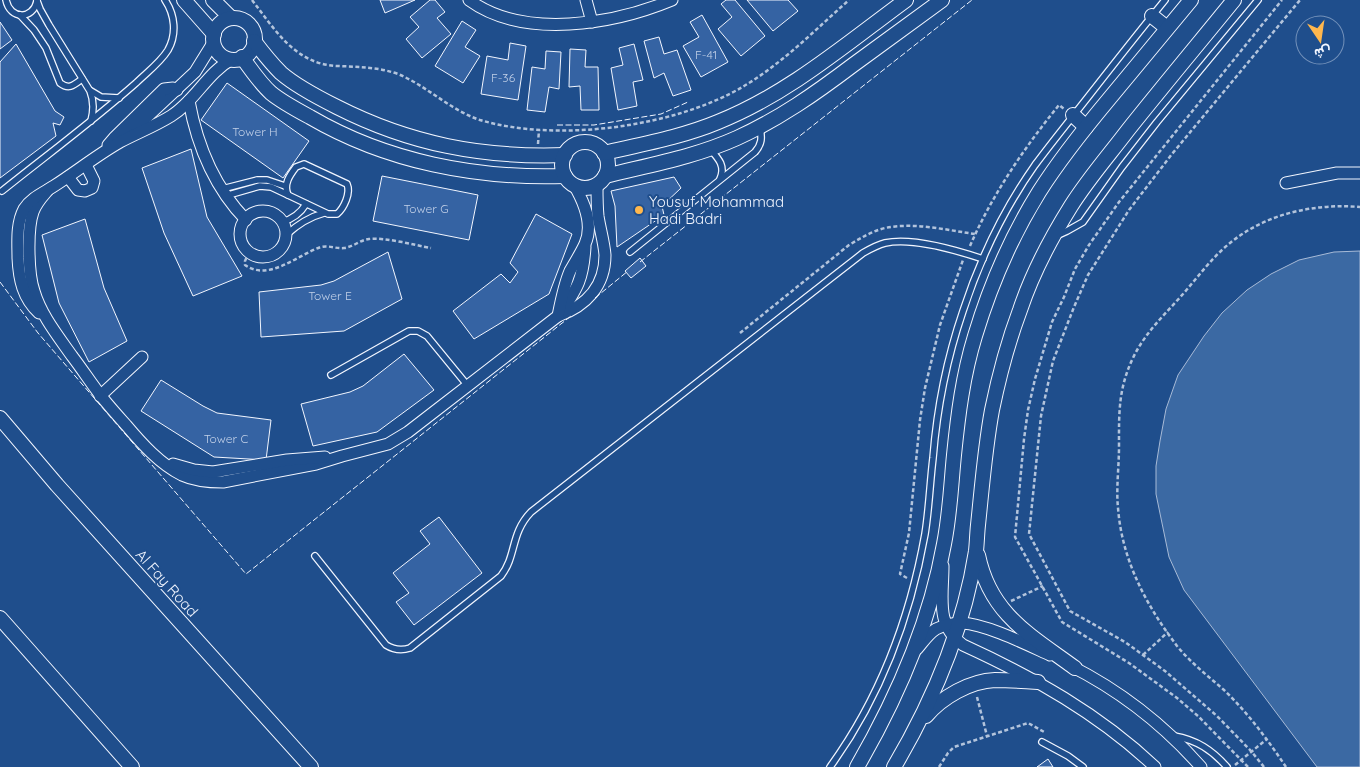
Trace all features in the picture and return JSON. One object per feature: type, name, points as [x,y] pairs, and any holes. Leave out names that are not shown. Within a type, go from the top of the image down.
[{"type":"street","points":[[184,0],[213,38],[218,52],[222,56],[237,58],[272,93],[320,123],[345,135],[371,146],[425,163],[481,174],[570,181],[585,188],[601,181],[710,149],[760,127],[810,97],[942,0]]},
{"type":"street","points":[[213,0],[231,18]]},
{"type":"street","points":[[469,0],[486,10],[500,15],[530,22],[561,25],[592,22],[633,14],[672,0]]},
{"type":"street","points":[[586,0],[592,22]]},
{"type":"street","points":[[604,153],[659,141],[689,132],[745,110],[772,96],[798,79],[906,0]]},
{"type":"street","points":[[858,767],[874,739],[912,655],[934,588],[944,544],[958,417],[965,378],[974,338],[986,300],[1005,256],[1039,192],[1061,158],[1191,0]]},
{"type":"street","points":[[894,767],[918,726],[960,623],[976,550],[984,466],[992,410],[1020,309],[1040,263],[1072,206],[1091,177],[1234,0]]},
{"type":"street","points":[[1152,16],[1167,28]]},
{"type":"street","points":[[118,144],[195,72],[220,23],[231,18],[238,18],[248,24],[252,29],[254,41],[248,53],[216,70],[189,101],[164,121],[140,131],[118,144],[48,190],[37,203],[31,218],[29,235],[30,273],[33,290],[49,323],[100,396],[138,439],[160,460],[180,474],[190,478],[223,482],[303,468],[378,447],[398,438],[558,316],[571,311],[588,298],[595,290],[603,272],[605,254],[598,218],[601,181],[608,164],[604,153],[596,145],[584,142],[573,146],[565,155],[562,166],[583,203],[588,219],[588,235],[583,271],[577,289],[558,316]]},
{"type":"street","points":[[254,41],[265,56],[283,74],[329,103],[378,126],[430,142],[465,149],[510,155],[565,155]]},
{"type":"street","points":[[104,153],[114,138],[160,92],[168,88],[177,90]]},
{"type":"street","points":[[166,100],[177,112],[194,123]]},
{"type":"street","points":[[189,101],[200,148],[223,193],[246,220]]},
{"type":"street","points":[[1073,116],[1086,127]]},
{"type":"street","points":[[68,177],[78,190],[85,191],[92,188],[94,181],[86,164]]},
{"type":"street","points":[[1286,183],[1337,173],[1360,173]]},
{"type":"street","points":[[257,212],[271,213],[282,222],[285,228],[285,242],[276,253],[262,257],[255,256],[244,247],[240,233],[242,226],[251,215],[257,212]]},
{"type":"street","points":[[558,316],[568,278],[586,243]]},
{"type":"street","points":[[583,271],[603,272]]},
{"type":"street","points":[[100,396],[142,357]]},
{"type":"street","name":"Al Fay Road","points":[[1,421],[311,767]]},
{"type":"street","points":[[944,544],[942,610],[946,625],[954,638],[963,645],[1061,695],[1105,724],[1155,767]]},
{"type":"street","points":[[976,550],[985,580],[992,595],[1019,626],[1075,668],[1125,699],[1148,716],[1170,735],[1201,767]]},
{"type":"street","points":[[0,618],[132,767]]},
{"type":"street","points":[[912,655],[928,635],[935,630],[946,625],[967,623],[1030,646],[1075,668]]},
{"type":"street","points":[[918,726],[940,702],[953,693],[980,682],[993,680],[1038,682]]},
{"type":"lane","points":[[6,0],[10,10],[14,14],[20,15],[30,13],[37,1]]},
{"type":"lane","points":[[2,191],[91,122],[168,51],[174,28],[173,17],[165,0]]},
{"type":"lane","points":[[830,767],[852,734],[878,686],[896,643],[907,609],[925,533],[936,428],[947,369],[963,310],[983,259],[1001,222],[1039,160],[1165,0]]},
{"type":"lane","points":[[1054,237],[1083,222],[1157,122],[1258,0]]},
{"type":"lane","points":[[37,1],[48,25],[90,91],[94,109],[91,122]]},
{"type":"lane","points":[[20,15],[34,30],[46,48],[60,83],[68,87],[82,80]]},
{"type":"lane","points":[[90,91],[101,97],[119,98]]},
{"type":"lane","points":[[630,252],[755,152],[762,138],[760,127]]},
{"type":"lane","points":[[710,149],[722,166],[720,179]]},
{"type":"lane","points":[[223,193],[260,186],[271,187],[324,213],[332,215],[340,212],[349,191],[347,184],[344,182],[304,164],[296,167],[285,186],[288,195]]},
{"type":"lane","points":[[223,193],[257,180],[267,180],[285,186]]},
{"type":"lane","points":[[282,222],[299,214],[306,204]]},
{"type":"lane","points":[[286,235],[308,219],[324,213]]},
{"type":"lane","points":[[315,556],[386,645],[396,650],[410,648],[501,576],[510,561],[519,526],[531,512],[864,253],[876,246],[895,242],[948,249],[983,259]]},
{"type":"lane","points":[[331,375],[409,331],[418,331],[427,336],[468,386]]},
{"type":"lane","points":[[1170,735],[1206,748],[1217,755],[1227,767]]},
{"type":"lane","points":[[1042,742],[1055,748],[1083,767]]},
{"type":"path","points":[[252,0],[285,42],[309,59],[337,66],[362,66],[388,71],[412,81],[462,112],[478,119],[512,127],[546,131],[588,129],[629,124],[669,116],[708,104],[760,76],[850,0]]},
{"type":"path","points":[[1248,767],[1198,716],[1169,692],[1129,662],[1062,622],[1015,537],[1028,410],[1034,379],[1052,322],[1075,269],[1119,202],[1282,0]]},
{"type":"path","points":[[1264,767],[1252,751],[1217,716],[1165,671],[1125,642],[1070,610],[1029,534],[1041,416],[1053,361],[1088,275],[1129,210],[1172,154],[1300,0]]},
{"type":"path","points":[[1286,767],[1267,739],[1235,702],[1192,662],[1168,632],[1148,602],[1132,570],[1120,528],[1118,498],[1121,392],[1126,374],[1142,340],[1208,264],[1242,234],[1283,214],[1333,206],[1360,207]]},
{"type":"path","points":[[249,252],[245,265],[254,270],[261,271],[274,269],[321,247],[346,248],[367,240],[378,239],[431,248]]},
{"type":"path","points":[[1000,606],[1043,586]]},
{"type":"path","points":[[1143,655],[1168,632]]},
{"type":"path","points":[[940,767],[954,747],[1028,723],[1048,735]]},
{"type":"path","points":[[1233,767],[1267,739]]},
{"type":"water","points":[[1360,251],[1360,767],[1317,767],[1184,590],[1169,557],[1156,494],[1156,466],[1166,409],[1178,375],[1222,313],[1247,290],[1271,274],[1299,260],[1334,252]]},
{"type":"building","points":[[380,0],[415,0],[385,13]]},
{"type":"building","points":[[430,0],[435,0],[445,12],[437,18],[451,34],[422,58],[406,39],[419,27],[410,17]]},
{"type":"building","points":[[726,0],[735,0],[765,36],[741,56],[718,29],[732,17],[721,4]]},
{"type":"building","points":[[747,0],[788,0],[798,11],[773,31]]},
{"type":"building","points":[[702,15],[728,62],[701,77],[683,46],[699,37],[690,22]]},
{"type":"building","points":[[462,21],[476,30],[465,47],[480,56],[463,83],[435,66]]},
{"type":"building","points":[[0,22],[12,40],[0,49]]},
{"type":"building","points":[[659,37],[664,54],[677,50],[691,90],[673,96],[664,73],[654,78],[644,41]]},
{"type":"building","points":[[510,43],[526,46],[518,100],[481,94],[487,56],[508,60]]},
{"type":"building","points":[[16,44],[55,111],[64,117],[60,125],[53,123],[56,136],[0,178],[0,62]]},
{"type":"building","points":[[634,44],[643,80],[633,82],[637,106],[618,110],[611,68],[623,65],[619,48]]},
{"type":"building","points":[[570,49],[586,50],[585,67],[598,67],[599,110],[581,110],[580,86],[569,87]]},
{"type":"building","points":[[546,51],[561,52],[559,89],[549,87],[545,112],[527,110],[532,67],[545,69]]},
{"type":"building","points":[[227,83],[309,141],[283,178],[201,120]]},
{"type":"building","points":[[191,149],[207,217],[242,276],[193,296],[164,233],[142,168]]},
{"type":"building","points":[[382,176],[478,195],[469,240],[373,221]]},
{"type":"building","name":"Yousuf Mohammad Hadi Badri","points":[[674,177],[681,188],[662,206],[664,215],[617,247],[615,206],[611,191]]},
{"type":"building","points":[[536,214],[572,234],[549,294],[474,339],[453,311],[501,274],[510,283],[518,272],[510,263]]},
{"type":"building","points":[[85,219],[104,288],[127,341],[89,362],[59,303],[42,235]]},
{"type":"building","points":[[388,252],[402,299],[344,331],[261,337],[259,292],[321,285],[334,281]]},
{"type":"building","points":[[640,258],[646,266],[631,278],[625,271]]},
{"type":"building","points":[[404,354],[434,390],[377,432],[313,446],[301,404],[350,392],[363,386]]},
{"type":"building","points":[[161,380],[217,413],[271,420],[266,460],[214,457],[141,411]]},
{"type":"building","points":[[439,517],[482,573],[414,625],[396,602],[409,593],[393,573],[430,544],[420,531]]},
{"type":"building","points":[[1048,759],[1053,767],[1037,767]]},
{"type":"fence","points":[[640,262],[972,0]]},
{"type":"fence","points":[[557,125],[594,125],[661,114],[688,102]]},
{"type":"fence","points":[[595,298],[628,271]]},
{"type":"fence","points":[[0,282],[38,333],[246,574],[571,316]]},
{"type":"place","name":"Yousuf Mohammad Hadi Badri","points":[[639,210]]}]
